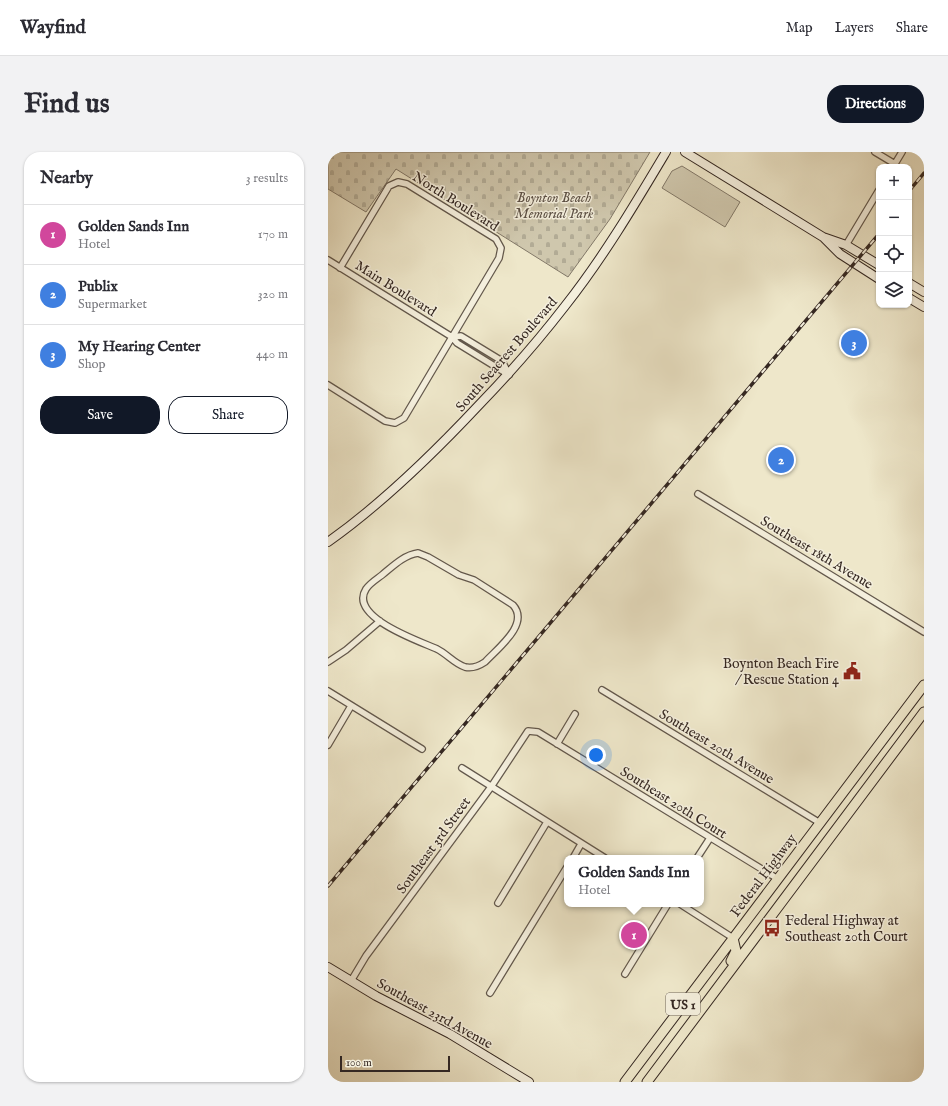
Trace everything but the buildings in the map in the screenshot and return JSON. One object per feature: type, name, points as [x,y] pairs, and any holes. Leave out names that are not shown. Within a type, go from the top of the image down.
[{"type":"main road","name":"Federal Highway","points":[[625,1082],[924,685]]},
{"type":"main road","name":"US 1","points":[[647,1082],[924,712]]},
{"type":"main road","points":[[742,926],[750,944]]},
{"type":"main road","points":[[698,1015],[704,997],[736,955],[733,938]]},
{"type":"street","name":"South Seacrest Boulevard","points":[[328,542],[405,479],[443,443],[509,375],[566,305],[630,212],[666,152]]},
{"type":"street","points":[[685,152],[823,237],[840,254],[876,277]]},
{"type":"street","points":[[876,152],[891,164]]},
{"type":"street","points":[[895,164],[902,152]]},
{"type":"street","name":"North Boulevard","points":[[328,385],[385,421],[395,423],[404,418],[499,258],[501,248],[496,240],[408,184],[398,182],[389,186],[340,268]]},
{"type":"street","points":[[846,244],[876,195]]},
{"type":"street","points":[[823,237],[846,244],[876,263]]},
{"type":"street","name":"Main Boulevard","points":[[328,260],[452,337],[461,336],[502,361],[509,375]]},
{"type":"street","points":[[912,285],[924,292]]},
{"type":"street","points":[[912,300],[924,307]]},
{"type":"street","name":"Southeast 18th Avenue","points":[[698,494],[924,632]]},
{"type":"street","points":[[418,553],[428,557],[459,575],[474,580],[513,604],[519,614],[519,619],[513,631],[486,662],[470,667],[459,664],[438,650],[409,638],[380,621],[365,608],[363,598],[366,588],[408,555],[418,553]]},
{"type":"street","points":[[328,662],[346,650],[380,621]]},
{"type":"street","name":"Southeast 20th Avenue","points":[[602,690],[820,823]]},
{"type":"street","points":[[328,691],[422,749]]},
{"type":"street","points":[[328,745],[351,706]]},
{"type":"street","points":[[557,744],[575,714]]},
{"type":"street","name":"Southeast 3rd Street","points":[[351,981],[366,956],[491,787],[528,731],[538,732]]},
{"type":"street","name":"Southeast 20th Court","points":[[538,732],[778,879]]},
{"type":"street","points":[[462,768],[600,855]]},
{"type":"street","points":[[498,903],[547,822]]},
{"type":"street","points":[[699,855],[710,838]]},
{"type":"street","points":[[575,855],[581,844]]},
{"type":"street","points":[[490,993],[564,872]]},
{"type":"street","points":[[625,974],[666,907]]},
{"type":"street","points":[[685,907],[733,938]]},
{"type":"street","name":"Southeast 23rd Avenue","points":[[328,967],[450,1034],[529,1082]]},
{"type":"green space","name":"Boynton Beach Memorial Park","points":[[328,152],[650,152],[610,219],[568,277],[396,169],[366,212],[328,189]]},
{"type":"green space","points":[[682,166],[740,202],[725,227],[662,188],[672,171]]},
{"type":"railway","points":[[912,187],[924,173]]},
{"type":"railway","points":[[328,886],[877,236]]},
{"type":"place","name":"My Hearing Center","points":[[854,343]]},
{"type":"place","name":"Publix","points":[[781,460]]},
{"type":"place","name":"Boynton Beach Fire / Rescue Station 4","points":[[852,671]]},
{"type":"place","name":"Federal Highway at Southeast 20th Court","points":[[772,928]]},
{"type":"place","name":"Golden Sands Inn","points":[[634,935]]}]
